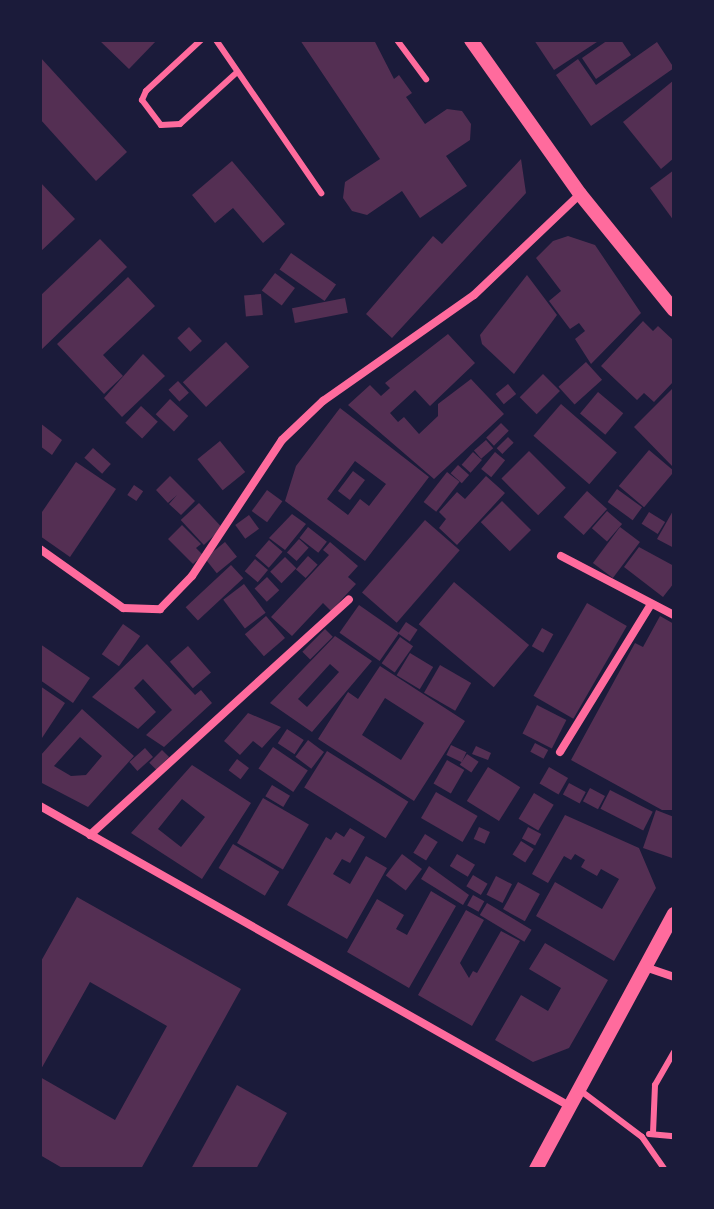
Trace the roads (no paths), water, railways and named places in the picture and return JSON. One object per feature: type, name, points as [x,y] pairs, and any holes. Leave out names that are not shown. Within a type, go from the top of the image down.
[{"type":"street","points":[[471,40],[580,194],[674,310]]},
{"type":"street","points":[[40,549],[123,608],[160,609],[192,576],[282,440],[323,401],[474,295],[580,194]]},
{"type":"street","points":[[561,556],[674,615]]},
{"type":"street","points":[[90,835],[349,599]]},
{"type":"street","points":[[560,752],[651,604]]},
{"type":"street","points":[[40,806],[572,1108]]},
{"type":"street","points":[[536,1169],[572,1108],[674,914]]},
{"type":"street","points":[[645,967],[674,977]]},
{"type":"lane","points":[[201,40],[146,91],[142,100],[161,125],[180,124],[236,73]]},
{"type":"lane","points":[[216,40],[321,193]]},
{"type":"lane","points":[[397,40],[426,79]]},
{"type":"lane","points":[[653,1133],[655,1085],[674,1052]]},
{"type":"lane","points":[[581,1091],[642,1137],[664,1169]]},
{"type":"lane","points":[[642,1137],[653,1133],[674,1136]]}]
